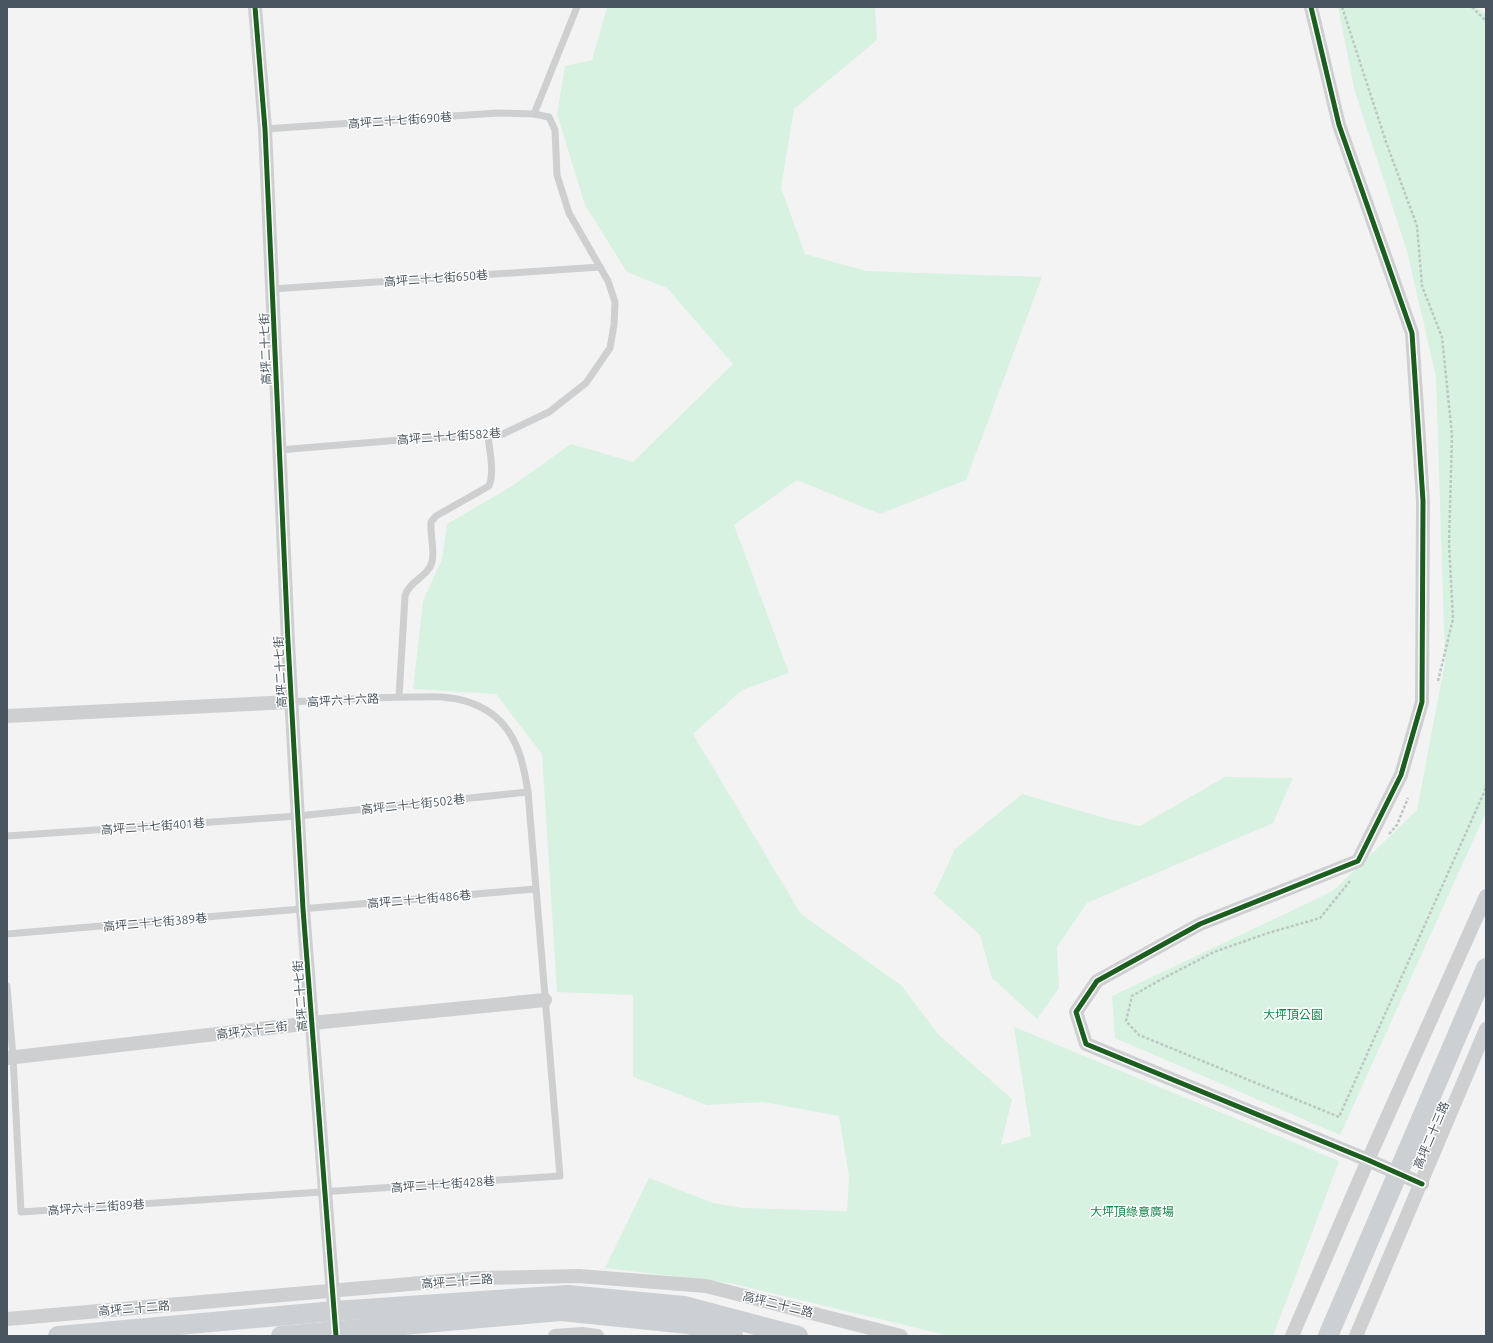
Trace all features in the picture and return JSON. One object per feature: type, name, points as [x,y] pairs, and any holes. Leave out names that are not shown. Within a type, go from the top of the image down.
[{"type":"street","name":"高坪二十七街","points":[[255,7],[265,129],[291,702],[303,908],[336,1334]]},
{"type":"street","points":[[1311,7],[1338,125],[1412,332],[1422,500],[1422,702],[1401,775],[1358,862],[1200,924],[1097,981],[1076,1012],[1086,1044],[1368,1160],[1422,1184]]},
{"type":"street","name":"高坪六十六路","points":[[7,716],[291,702]]},
{"type":"street","points":[[1292,1336],[1368,1160],[1483,912],[1486,896]]},
{"type":"street","name":"高坪二十三路","points":[[1328,1336],[1486,968]]},
{"type":"street","name":"高坪六十二街","points":[[10,1058],[312,1023],[545,1000]]},
{"type":"street","name":"高坪二十三路","points":[[1356,1336],[1422,1184],[1486,1029]]},
{"type":"street","name":"高坪二十二路","points":[[7,1319],[479,1278],[579,1276],[706,1286],[901,1336]]},
{"type":"street","name":"高坪二十二路","points":[[58,1336],[334,1311],[568,1295],[684,1306],[798,1336]]},
{"type":"street","points":[[280,1336],[336,1334],[561,1311],[688,1324],[732,1336]]},
{"type":"street","points":[[555,1336],[582,1334],[597,1336]]},
{"type":"lane","points":[[577,7],[534,114],[549,117],[554,130],[557,175],[569,213],[600,267]]},
{"type":"lane","name":"高坪二十七街690巷","points":[[265,129],[497,113],[534,114]]},
{"type":"lane","name":"高坪二十七街650巷","points":[[272,289],[600,267]]},
{"type":"lane","name":"高坪二十七街582巷","points":[[279,450],[412,439],[503,434],[549,412],[586,383],[610,348],[616,302],[608,281],[600,267]]},
{"type":"lane","points":[[399,697],[405,596],[407,590],[427,571],[432,563],[433,551],[431,522],[436,516],[489,486],[492,479],[492,472],[488,434]]},
{"type":"lane","name":"高坪六十六路","points":[[291,702],[399,697],[449,698],[469,702],[484,708],[501,722],[516,743],[524,766],[528,792],[560,1176]]},
{"type":"lane","name":"高坪二十七街502巷","points":[[298,816],[528,792]]},
{"type":"lane","name":"高坪二十七街401巷","points":[[7,836],[298,816]]},
{"type":"lane","name":"高坪二十七街486巷","points":[[303,908],[535,889]]},
{"type":"lane","name":"高坪二十七街389巷","points":[[7,934],[303,908]]},
{"type":"lane","points":[[7,986],[10,1058]]},
{"type":"lane","name":"高坪六十二街89巷","points":[[10,1058],[22,1212],[326,1193]]},
{"type":"lane","name":"高坪二十七街428巷","points":[[326,1193],[560,1176]]},
{"type":"path","points":[[1342,7],[1386,142],[1418,226],[1422,286],[1442,337],[1452,435],[1449,544],[1453,619],[1437,685]]},
{"type":"path","points":[[1472,7],[1486,21]]},
{"type":"path","points":[[1354,877],[1320,918],[1268,933],[1214,952],[1132,996],[1126,1021],[1139,1035],[1338,1117],[1486,788]]},
{"type":"path","points":[[1387,837],[1397,825],[1410,791]]},
{"type":"green space","name":"大坪頂綠意廣場","points":[[607,7],[875,7],[877,40],[794,109],[781,188],[805,254],[866,271],[1042,277],[966,480],[880,514],[797,480],[734,525],[789,673],[742,690],[693,734],[801,914],[901,985],[939,1035],[1012,1099],[1001,1145],[1031,1136],[1014,1027],[1339,1161],[1273,1336],[950,1336],[730,1283],[605,1268],[649,1178],[713,1203],[743,1208],[847,1211],[849,1177],[839,1116],[763,1102],[707,1105],[633,1077],[633,995],[557,992],[542,754],[496,694],[413,689],[423,601],[442,559],[447,524],[512,486],[571,444],[633,462],[733,364],[667,288],[627,272],[585,205],[557,114],[565,66],[592,60]]},
{"type":"green space","name":"大坪頂公園","points":[[1338,7],[1476,7],[1486,15],[1486,812],[1340,1135],[1115,1038],[1112,996],[1333,891],[1417,810],[1445,662],[1436,377],[1407,251],[1355,92]]},
{"type":"green space","points":[[1225,777],[1293,778],[1273,823],[1087,903],[1057,947],[1059,988],[1037,1019],[992,978],[980,935],[934,894],[955,849],[1022,794],[1105,818],[1140,826]]},
{"type":"cycle path","points":[[255,7],[265,129],[288,642],[303,909],[336,1336]]},
{"type":"cycle path","points":[[1311,7],[1339,125],[1412,333],[1423,501],[1422,702],[1401,775],[1358,861],[1200,924],[1097,981],[1076,1012],[1086,1044],[1368,1160],[1422,1184]]}]
